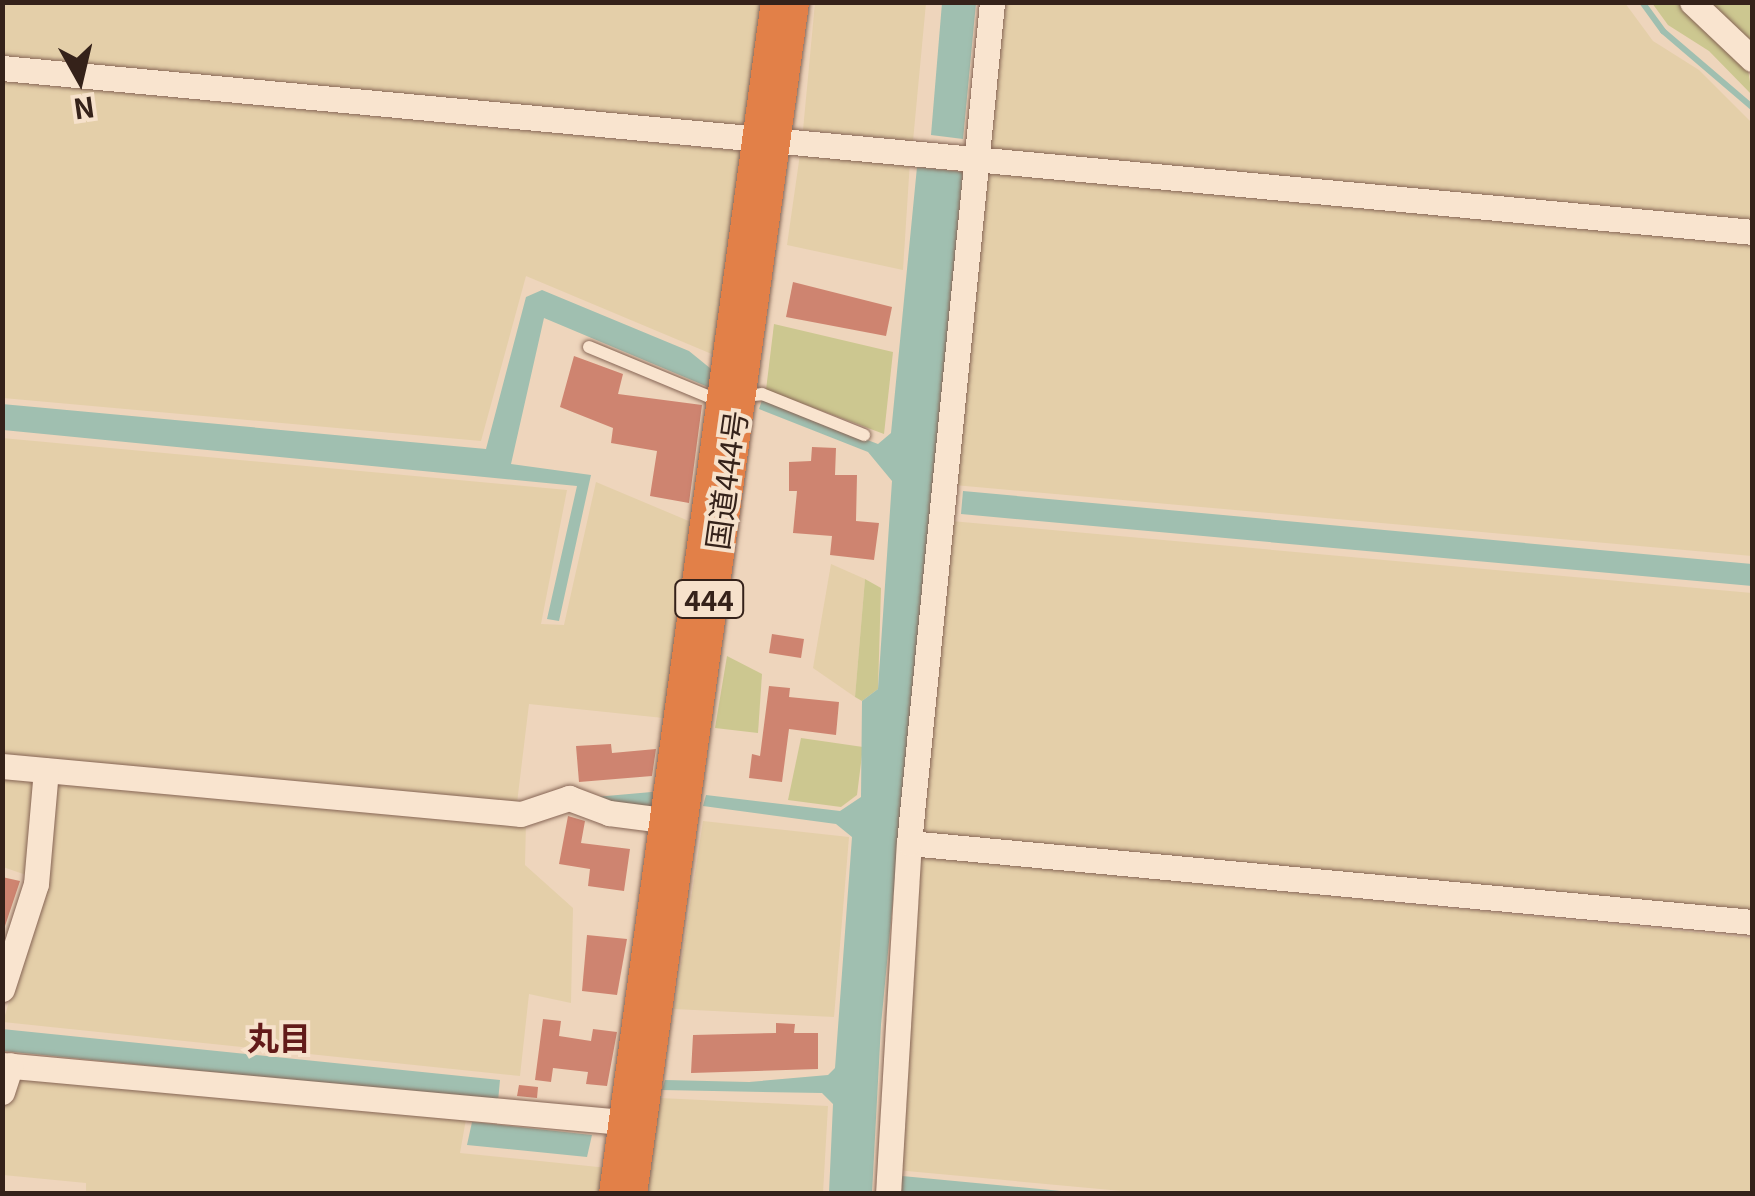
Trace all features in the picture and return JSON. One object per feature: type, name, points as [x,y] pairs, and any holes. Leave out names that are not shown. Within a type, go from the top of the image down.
[{"type":"highway","name":"国道444号","points":[[623,1194],[678,822],[771,141],[786,2]]},
{"type":"street","points":[[888,1194],[909,843],[992,2]]},
{"type":"street","points":[[1692,2],[1752,59]]},
{"type":"street","points":[[2,68],[1752,232]]},
{"type":"street","points":[[2,766],[521,814],[569,798],[610,813],[678,822]]},
{"type":"street","points":[[2,989],[36,884],[46,770]]},
{"type":"street","points":[[909,843],[1752,922]]},
{"type":"street","points":[[2,1092],[7,1065],[633,1124]]},
{"type":"lane","points":[[589,347],[721,402],[762,394],[864,436]]},
{"type":"shaded area","points":[[767,2],[754,128],[3,57],[2,3]]},
{"type":"shaded area","points":[[815,3],[926,3],[913,141],[803,130]]},
{"type":"shaded area","points":[[942,3],[976,3],[963,139],[931,135]]},
{"type":"shaded area","points":[[1001,3],[1625,3],[1653,41],[1699,70],[1752,123],[1752,222],[988,149]]},
{"type":"shaded area","points":[[1652,3],[1678,3],[1747,63],[1752,95],[1709,51],[1668,25]]},
{"type":"shaded area","points":[[1708,3],[1752,3],[1752,45]]},
{"type":"shaded area","points":[[2,81],[753,152],[726,360],[526,276],[481,441],[3,398]]},
{"type":"shaded area","points":[[800,154],[910,161],[903,270],[787,245]]},
{"type":"shaded area","points":[[917,167],[963,172],[881,1025],[872,1193],[829,1193],[833,1104],[822,1093],[662,1090],[665,1080],[749,1082],[828,1075],[835,1068],[852,837],[836,824],[703,806],[706,795],[840,811],[861,797],[862,701],[878,689],[892,481],[868,452],[759,409],[762,400],[878,444],[891,433]]},
{"type":"shaded area","points":[[986,168],[1752,239],[1752,556],[954,485]]},
{"type":"shaded area","points":[[542,290],[689,351],[721,377],[720,392],[544,318],[511,464],[591,475],[559,621],[547,619],[577,486],[3,430],[2,404],[486,449],[526,297]]},
{"type":"shaded area","points":[[774,324],[893,352],[884,434],[766,390]]},
{"type":"shaded area","points":[[2,438],[567,490],[541,624],[564,625],[596,482],[703,527],[673,719],[529,704],[517,803],[3,754]]},
{"type":"shaded area","points":[[963,491],[1752,564],[1752,586],[961,514]]},
{"type":"shaded area","points":[[951,521],[1752,593],[1752,910],[919,834]]},
{"type":"shaded area","points":[[831,564],[865,579],[855,697],[813,668]]},
{"type":"shaded area","points":[[865,579],[881,588],[878,689],[862,701],[855,697]]},
{"type":"shaded area","points":[[727,656],[762,674],[758,733],[715,728]]},
{"type":"shaded area","points":[[801,738],[863,747],[857,795],[841,807],[788,800]]},
{"type":"shaded area","points":[[3,772],[39,776],[32,877],[3,867]]},
{"type":"shaded area","points":[[55,777],[526,821],[525,865],[573,908],[571,1003],[529,994],[520,1076],[3,1022],[45,882]]},
{"type":"shaded area","points":[[663,791],[663,808],[608,805],[595,797]]},
{"type":"shaded area","points":[[703,821],[849,837],[834,1017],[674,1009]]},
{"type":"shaded area","points":[[918,855],[1752,938],[1752,1193],[1154,1194],[896,1170]]},
{"type":"shaded area","points":[[2,1029],[500,1080],[498,1101],[3,1051]]},
{"type":"shaded area","points":[[14,1074],[466,1119],[460,1153],[608,1168],[604,1193],[86,1193],[86,1183],[3,1175],[2,1115]]},
{"type":"shaded area","points":[[660,1098],[828,1106],[823,1193],[647,1194]]},
{"type":"shaded area","points":[[472,1122],[592,1135],[587,1157],[467,1145]]},
{"type":"shaded area","points":[[902,1176],[1083,1193],[901,1193]]},
{"type":"building","points":[[793,282],[892,307],[886,336],[786,317]]},
{"type":"building","points":[[574,356],[623,374],[618,394],[702,405],[689,503],[650,496],[657,451],[611,443],[613,428],[560,407]]},
{"type":"building","points":[[812,447],[836,448],[835,475],[857,475],[856,521],[879,523],[874,560],[830,555],[832,536],[793,533],[797,491],[789,491],[789,462],[811,461]]},
{"type":"building","points":[[772,634],[804,639],[801,658],[769,653]]},
{"type":"building","points":[[769,686],[790,688],[789,697],[839,702],[836,735],[789,729],[782,782],[749,778],[752,754],[760,756]]},
{"type":"building","points":[[611,744],[612,753],[656,749],[652,776],[579,782],[576,746]]},
{"type":"building","points":[[568,816],[585,821],[581,843],[630,849],[624,891],[588,886],[590,869],[559,864]]},
{"type":"building","points":[[2,877],[20,881],[2,935]]},
{"type":"building","points":[[587,935],[627,939],[617,995],[582,991]]},
{"type":"building","points":[[543,1019],[561,1021],[559,1036],[591,1041],[593,1029],[617,1032],[607,1086],[586,1084],[588,1072],[553,1068],[551,1082],[535,1080]]},
{"type":"building","points":[[776,1023],[795,1024],[794,1033],[818,1033],[818,1069],[691,1073],[693,1035],[776,1033]]},
{"type":"building","points":[[519,1085],[538,1087],[537,1098],[517,1096]]},
{"type":"waterway","points":[[1642,2],[1663,31],[1752,107]]},
{"type":"district","name":"丸目","points":[[279,1036]]}]
